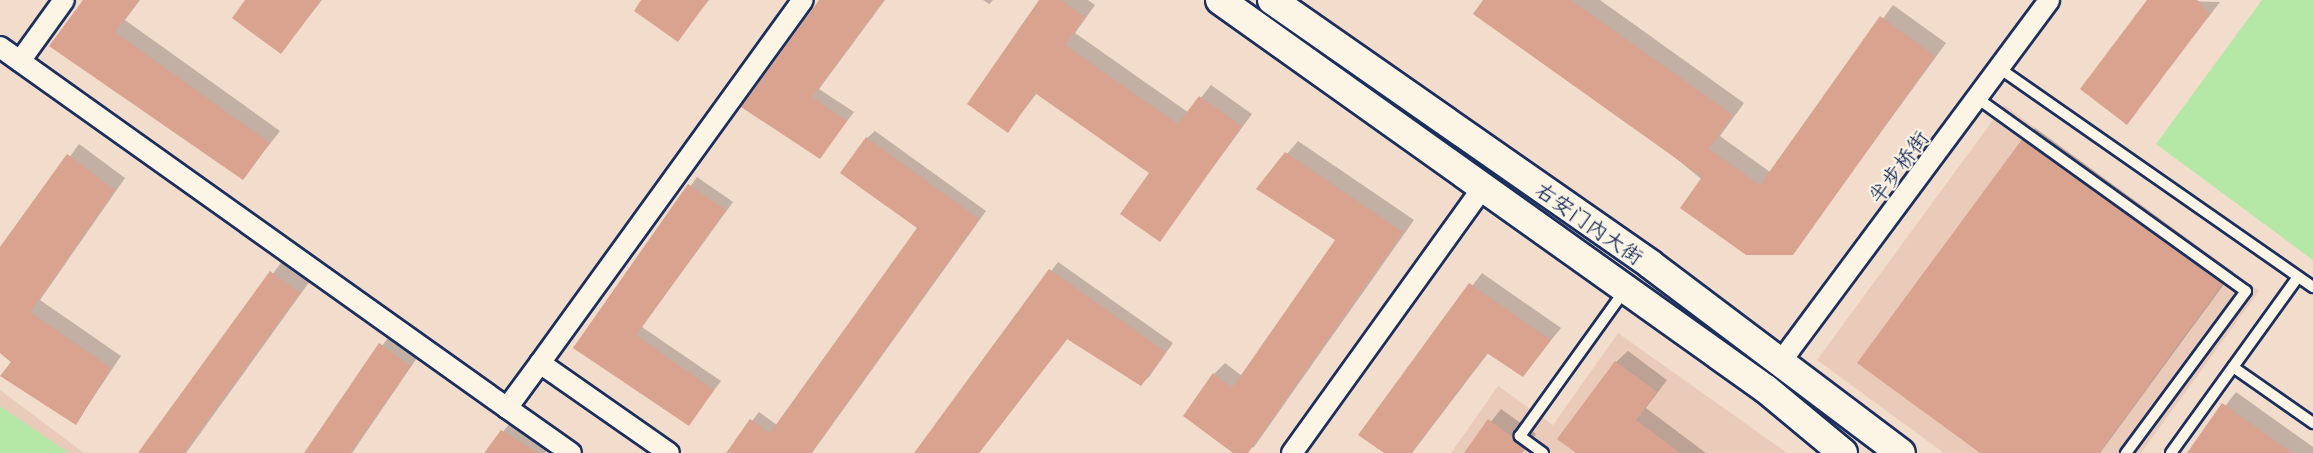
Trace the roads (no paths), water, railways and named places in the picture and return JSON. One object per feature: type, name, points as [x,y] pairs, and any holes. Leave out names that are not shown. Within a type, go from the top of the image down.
[{"type":"main road","name":"右安门内大街","points":[[1220,0],[1766,389],[1843,453]]},
{"type":"main road","name":"右安门内大街","points":[[1272,0],[1782,360],[1901,453]]},
{"type":"street","points":[[20,62],[63,0]]},
{"type":"street","points":[[507,408],[803,0]]},
{"type":"street","name":"半步桥街","points":[[1782,360],[2049,0]]},
{"type":"street","points":[[0,47],[571,453]]},
{"type":"street","points":[[1292,453],[1484,186]]},
{"type":"street","points":[[540,363],[669,453]]},
{"type":"lane","points":[[1999,68],[2313,287]]},
{"type":"lane","points":[[1977,98],[2246,291],[2126,453]]},
{"type":"lane","points":[[2171,453],[2298,277]]},
{"type":"lane","points":[[1543,453],[1520,436],[1625,290]]},
{"type":"lane","points":[[2233,367],[2313,423]]}]
